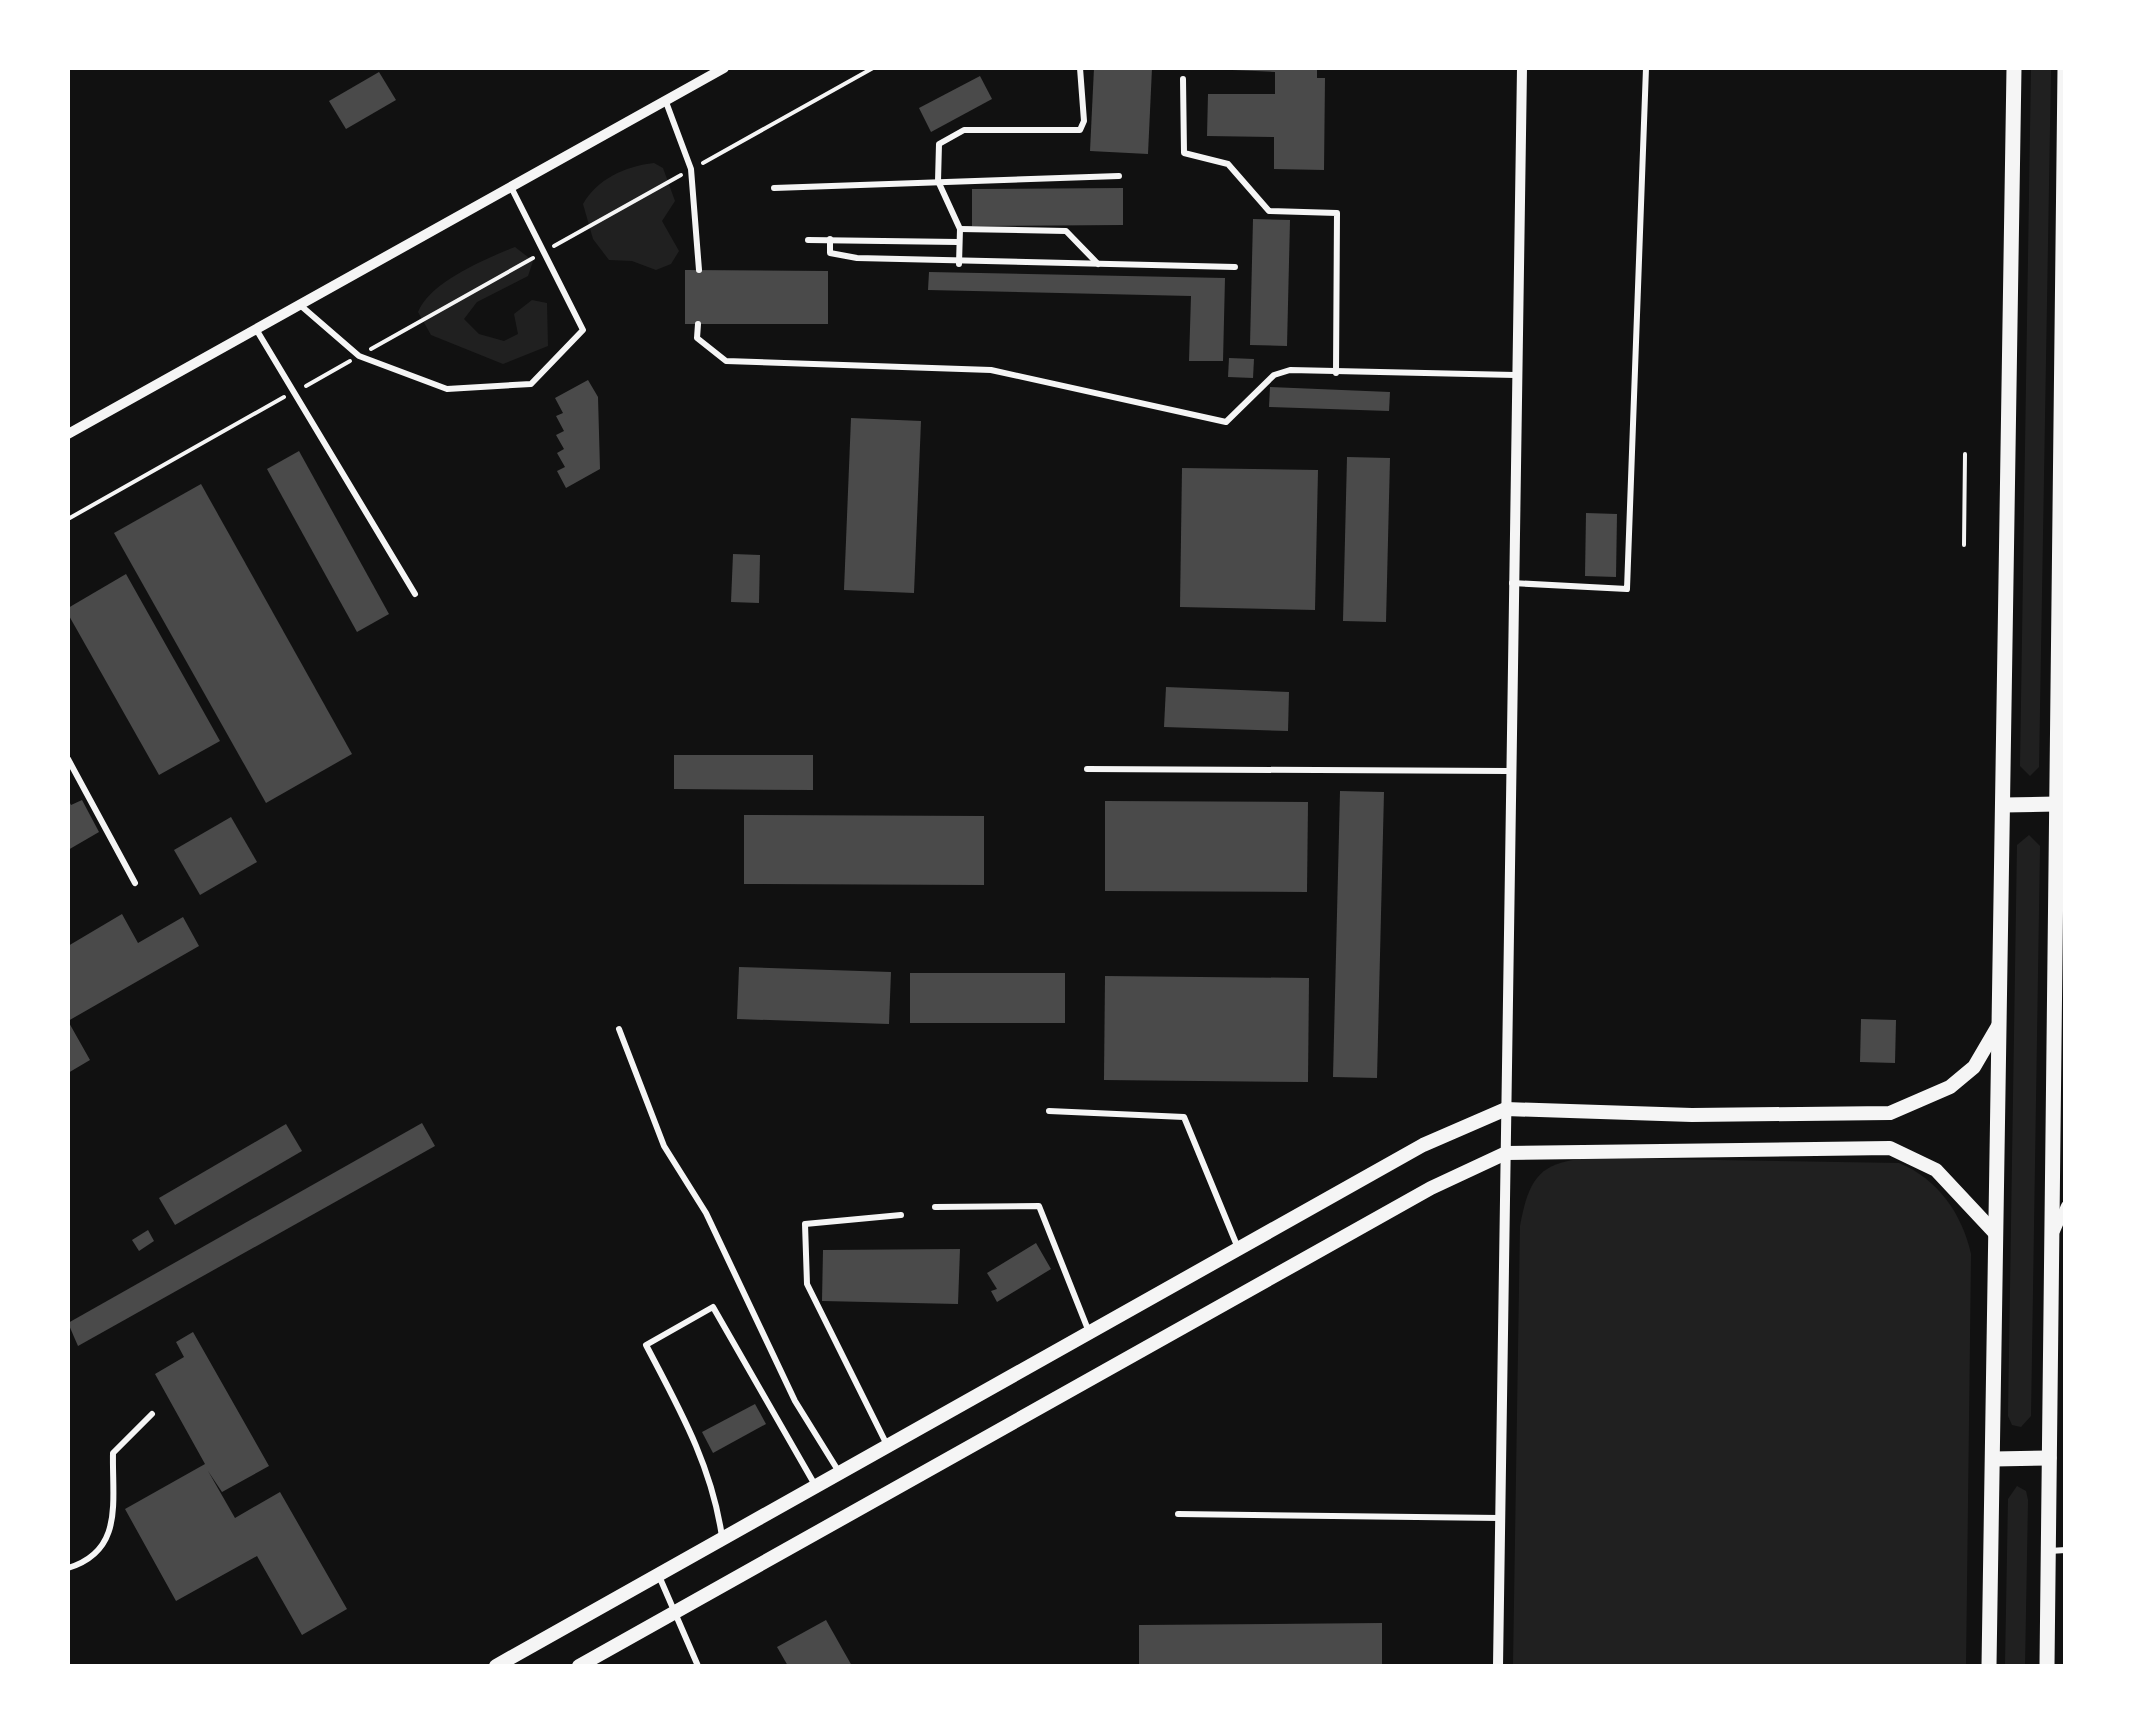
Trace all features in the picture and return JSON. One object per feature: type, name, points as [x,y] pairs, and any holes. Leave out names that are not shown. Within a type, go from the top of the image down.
[{"type":"main road","points":[[1989,1666],[2014,68]]},
{"type":"main road","points":[[2047,1666],[2053,1042],[2060,890],[2056,804],[2065,68]]},
{"type":"main road","points":[[2003,805],[2056,804]]},
{"type":"main road","points":[[1994,1459],[2049,1458]]},
{"type":"street","points":[[68,434],[724,68]]},
{"type":"street","points":[[1498,1666],[1508,771],[1522,68]]},
{"type":"street","points":[[496,1666],[1424,1145],[1506,1109],[1692,1115],[1890,1114],[1950,1088],[1974,1066],[2000,1021]]},
{"type":"street","points":[[2053,1042],[2066,1068]]},
{"type":"street","points":[[579,1666],[1431,1188],[1506,1154],[1890,1148],[1936,1170],[1994,1232]]},
{"type":"street","points":[[2051,1241],[2066,1206]]},
{"type":"lane","points":[[960,264],[960,229],[938,181],[938,144],[964,130],[1080,130],[1084,121],[1080,68]]},
{"type":"lane","points":[[1512,583],[1627,589],[1646,68]]},
{"type":"lane","points":[[1183,79],[1184,153],[1228,164],[1269,210],[1337,213],[1336,372]]},
{"type":"lane","points":[[666,100],[692,169],[700,270]]},
{"type":"lane","points":[[774,188],[1119,176]]},
{"type":"lane","points":[[300,304],[359,356],[446,388],[531,384],[583,330],[511,186]]},
{"type":"lane","points":[[960,229],[1066,231],[1098,265]]},
{"type":"lane","points":[[830,239],[830,253],[960,264],[1235,267]]},
{"type":"lane","points":[[808,240],[958,242]]},
{"type":"lane","points":[[698,324],[698,338],[726,362],[991,370],[1226,422],[1274,374],[1514,375]]},
{"type":"lane","points":[[256,329],[415,594]]},
{"type":"lane","points":[[68,758],[135,882]]},
{"type":"lane","points":[[1087,769],[1508,771]]},
{"type":"lane","points":[[619,1029],[664,1146],[706,1214],[795,1400],[840,1474]]},
{"type":"lane","points":[[1048,1111],[1184,1117],[1238,1249]]},
{"type":"lane","points":[[935,1207],[1039,1206],[1090,1333]]},
{"type":"lane","points":[[887,1446],[806,1284],[805,1224],[901,1215]]},
{"type":"lane","points":[[722,1539],[716,1492],[699,1446],[646,1345],[679,1326],[713,1307],[816,1486]]},
{"type":"lane","points":[[68,1568],[90,1561],[112,1532],[113,1453],[152,1414]]},
{"type":"lane","points":[[1178,1514],[1500,1518]]},
{"type":"lane","points":[[2048,1551],[2066,1550]]},
{"type":"lane","points":[[659,1575],[698,1666]]},
{"type":"path","points":[[68,519],[873,68]]},
{"type":"path","points":[[1964,545],[1965,454]]},
{"type":"shaded area","points":[[2031,68],[2051,68],[2039,767],[2030,776],[2020,766]]},
{"type":"shaded area","points":[[654,163],[663,168],[675,201],[662,221],[679,251],[671,264],[656,270],[632,261],[609,260],[593,239],[583,204],[596,187],[613,175]]},
{"type":"shaded area","points":[[515,247],[533,261],[528,276],[477,302],[464,319],[479,334],[504,341],[518,334],[514,314],[532,300],[547,303],[548,346],[503,364],[431,335],[418,312],[424,301],[446,281]]},
{"type":"shaded area","points":[[2029,835],[2040,846],[2031,1416],[2021,1427],[2012,1425],[2008,1416],[2017,845]]},
{"type":"shaded area","points":[[1589,1158],[1899,1163],[1937,1188],[1955,1212],[1971,1254],[1966,1666],[1513,1666],[1520,1226],[1528,1196],[1539,1176],[1558,1164]]},
{"type":"shaded area","points":[[2017,1486],[2026,1491],[2028,1500],[2025,1666],[2005,1666],[2008,1499]]},
{"type":"building","points":[[1094,68],[1152,68],[1148,154],[1090,151]]},
{"type":"building","points":[[1187,68],[1317,68],[1317,78],[1325,78],[1324,170],[1274,169],[1274,137],[1207,136],[1208,94],[1275,94],[1275,72]]},
{"type":"building","points":[[379,72],[396,100],[346,129],[329,101]]},
{"type":"building","points":[[980,76],[992,99],[931,132],[919,108]]},
{"type":"building","points":[[1123,188],[1123,225],[972,226],[972,189]]},
{"type":"building","points":[[1253,219],[1290,220],[1287,346],[1250,345]]},
{"type":"building","points":[[685,270],[828,271],[828,324],[685,324]]},
{"type":"building","points":[[929,272],[1225,278],[1223,361],[1189,361],[1191,296],[928,290]]},
{"type":"building","points":[[1229,358],[1254,359],[1253,378],[1228,377]]},
{"type":"building","points":[[588,380],[598,397],[600,469],[566,488],[557,471],[565,467],[557,453],[564,449],[556,435],[564,431],[556,416],[563,413],[555,398]]},
{"type":"building","points":[[1270,387],[1390,392],[1389,411],[1269,407]]},
{"type":"building","points":[[851,418],[921,421],[914,593],[844,590]]},
{"type":"building","points":[[299,451],[389,614],[357,632],[267,469]]},
{"type":"building","points":[[1347,457],[1390,458],[1386,622],[1343,621]]},
{"type":"building","points":[[1182,468],[1318,470],[1315,610],[1180,607]]},
{"type":"building","points":[[201,484],[352,754],[266,803],[114,533]]},
{"type":"building","points":[[1586,513],[1617,514],[1616,577],[1585,576]]},
{"type":"building","points":[[733,554],[760,555],[759,603],[731,602]]},
{"type":"building","points":[[126,574],[220,741],[159,775],[68,614],[68,608]]},
{"type":"building","points":[[1166,687],[1289,692],[1288,731],[1164,727]]},
{"type":"building","points":[[674,755],[813,755],[813,790],[674,789]]},
{"type":"building","points":[[1340,791],[1384,792],[1377,1078],[1333,1077]]},
{"type":"building","points":[[68,799],[71,805],[82,800],[99,832],[68,850]]},
{"type":"building","points":[[1105,801],[1308,802],[1307,892],[1105,891]]},
{"type":"building","points":[[744,815],[984,816],[984,885],[744,884]]},
{"type":"building","points":[[231,817],[257,862],[200,895],[174,850]]},
{"type":"building","points":[[122,914],[138,943],[183,917],[199,946],[68,1021],[68,946]]},
{"type":"building","points":[[739,967],[891,972],[889,1024],[737,1019]]},
{"type":"building","points":[[910,973],[1065,973],[1065,1023],[910,1023]]},
{"type":"building","points":[[1105,976],[1309,978],[1308,1082],[1104,1080]]},
{"type":"building","points":[[1861,1019],[1896,1020],[1895,1063],[1860,1062]]},
{"type":"building","points":[[68,1021],[90,1060],[68,1073]]},
{"type":"building","points":[[422,1123],[435,1146],[78,1346],[68,1323]]},
{"type":"building","points":[[286,1124],[302,1151],[175,1225],[159,1198]]},
{"type":"building","points":[[148,1230],[154,1241],[139,1251],[132,1240]]},
{"type":"building","points":[[1036,1243],[1051,1269],[997,1302],[991,1291],[997,1289],[987,1273]]},
{"type":"building","points":[[960,1249],[958,1304],[822,1301],[823,1250]]},
{"type":"building","points":[[193,1332],[269,1466],[222,1492],[208,1471],[235,1518],[280,1492],[347,1609],[302,1635],[257,1556],[176,1601],[125,1509],[205,1464],[155,1374],[184,1357],[176,1342]]},
{"type":"building","points":[[755,1404],[766,1424],[713,1453],[702,1432]]},
{"type":"building","points":[[826,1620],[852,1666],[788,1666],[777,1647]]},
{"type":"building","points":[[1382,1623],[1382,1666],[1139,1666],[1139,1625]]}]
